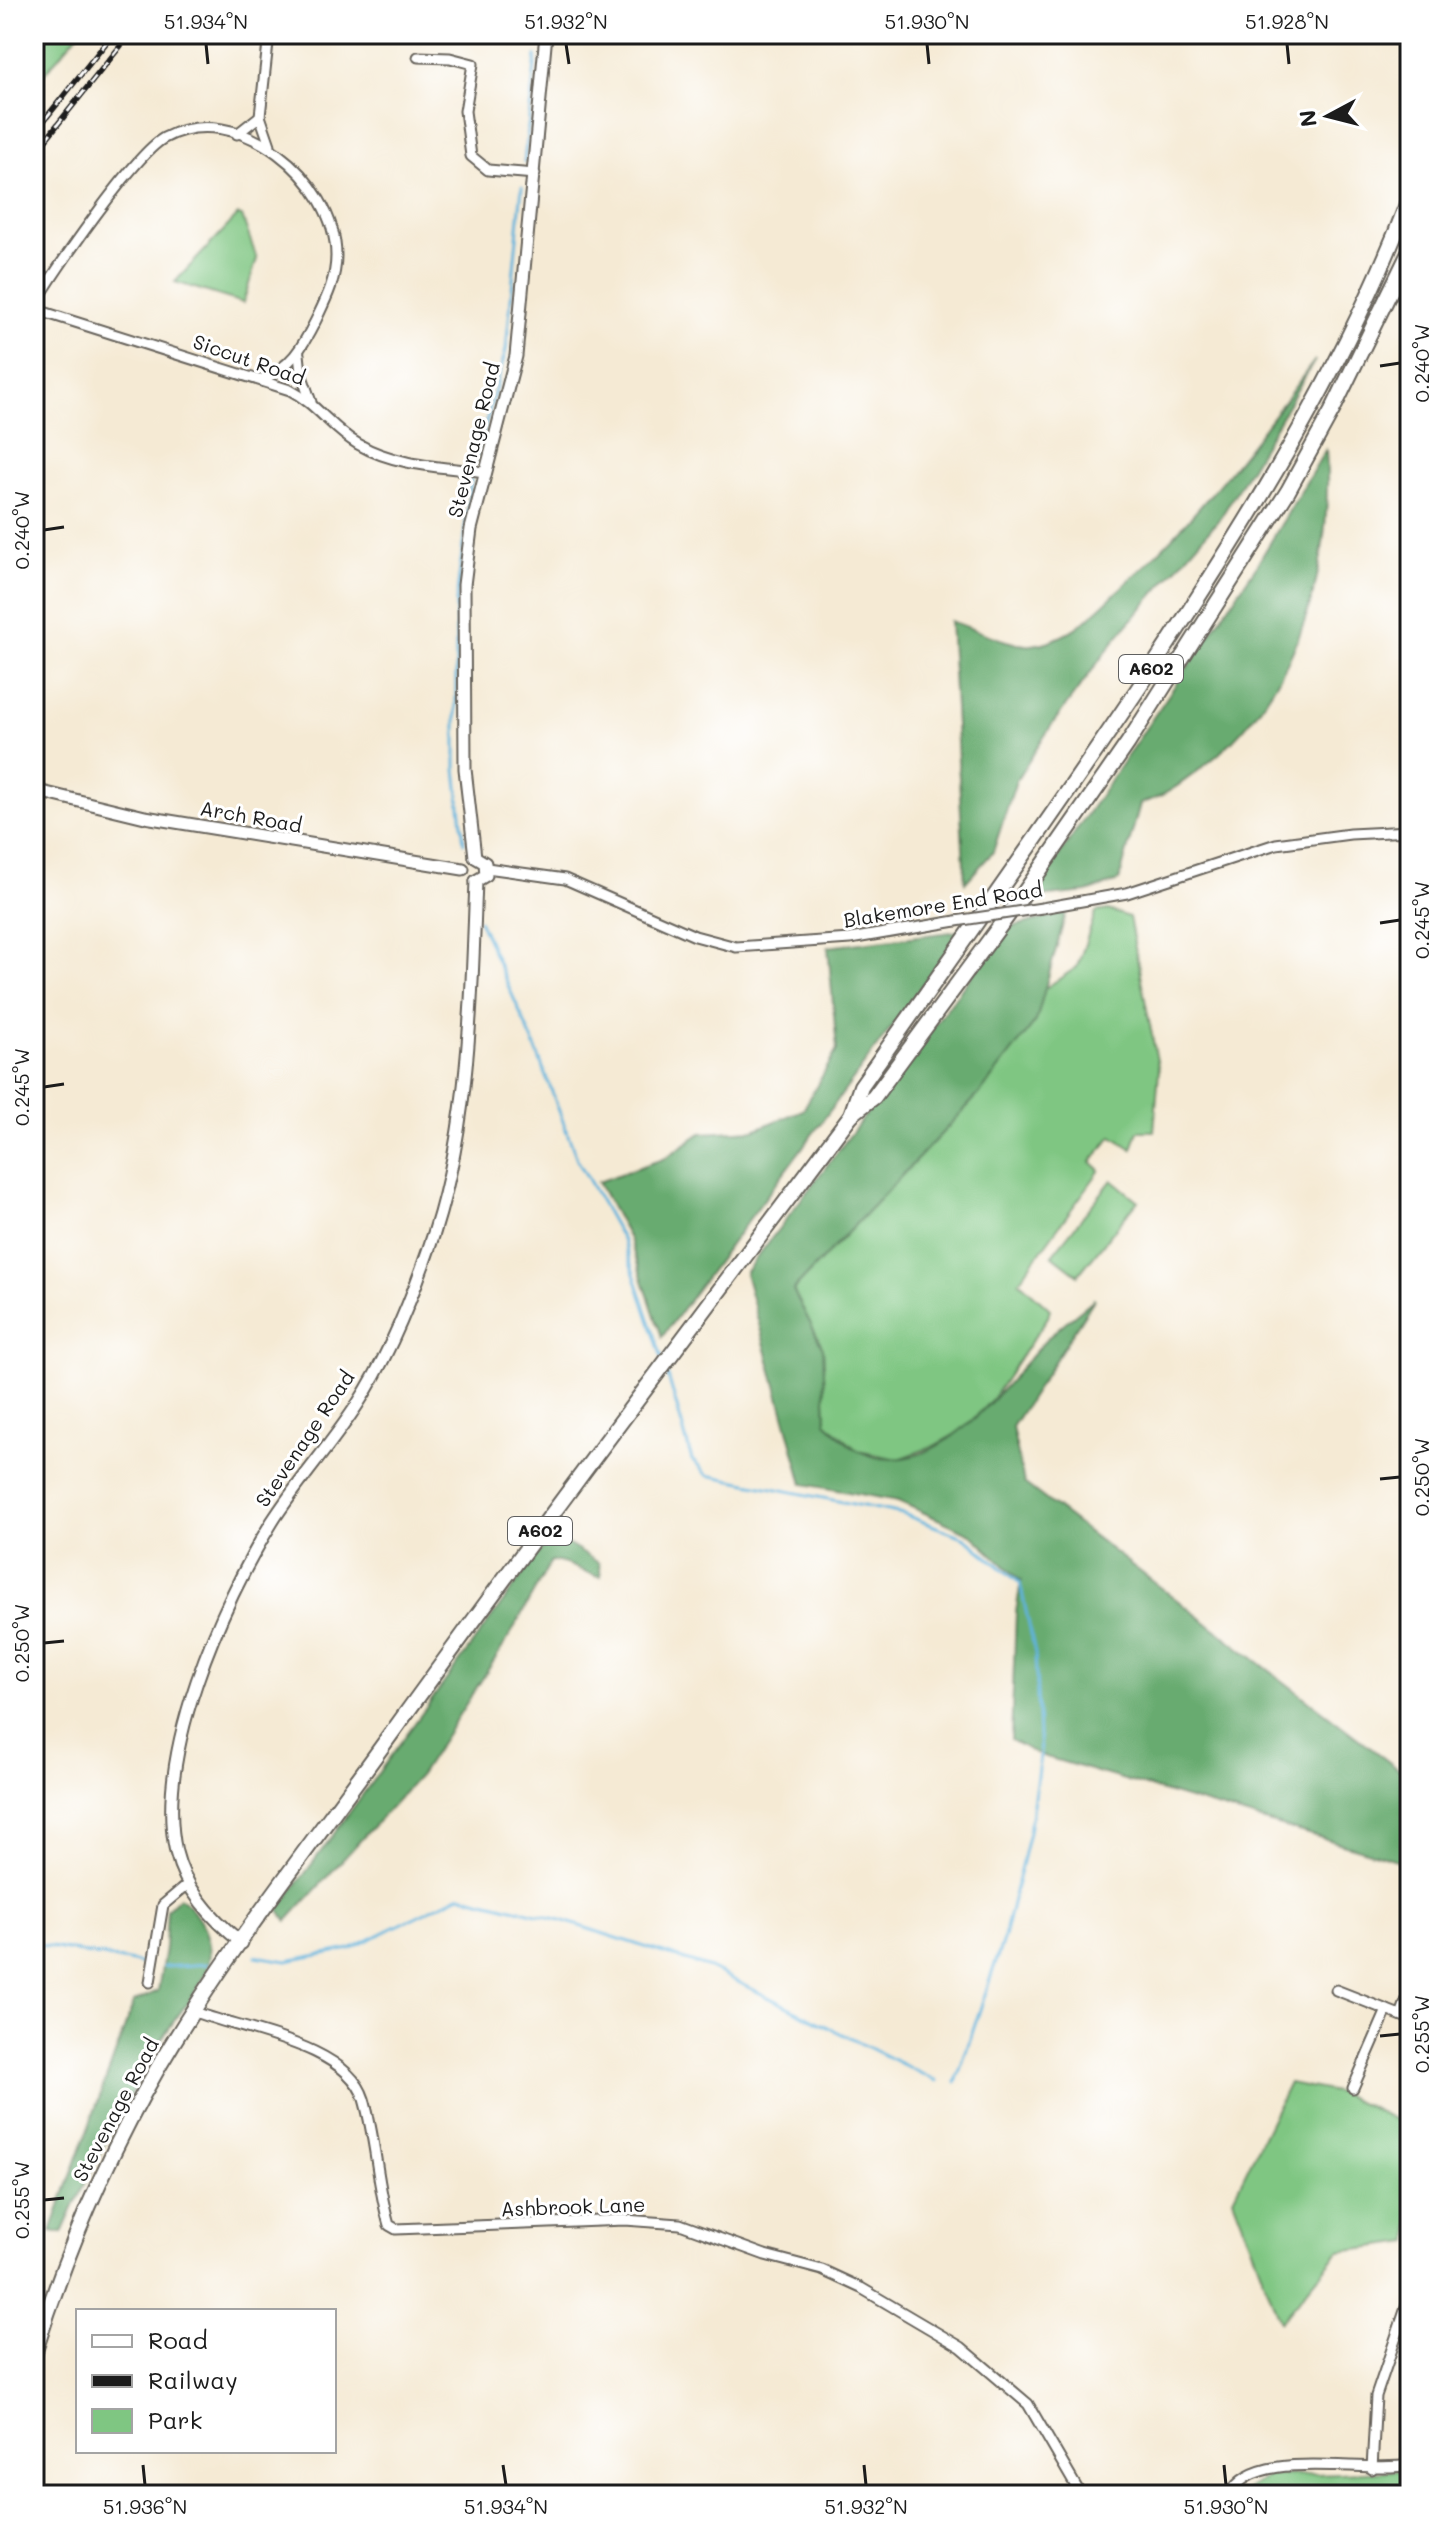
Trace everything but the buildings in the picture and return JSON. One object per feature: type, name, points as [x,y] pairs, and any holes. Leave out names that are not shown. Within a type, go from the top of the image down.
[{"type":"main road","name":"A602","points":[[851,1115],[861,1086],[1104,740],[1272,480],[1357,319],[1410,197]]},
{"type":"main road","name":"A602","points":[[851,1115],[874,1097],[1022,896],[1128,743],[1288,491],[1332,411],[1410,251]]},
{"type":"main road","name":"Stevenage Road","points":[[34,2354],[66,2256],[115,2148],[161,2064],[195,2012],[432,1676],[851,1115]]},
{"type":"street","points":[[261,380],[299,354],[333,282],[334,236],[319,196],[270,145],[260,116],[269,34]]},
{"type":"street","name":"Stevenage Road","points":[[475,857],[465,769],[463,601],[471,529],[516,356],[546,34]]},
{"type":"street","points":[[418,57],[450,58],[473,64],[465,111],[471,156],[488,170],[535,174]]},
{"type":"street","points":[[237,134],[260,116]]},
{"type":"street","points":[[34,307],[149,149],[166,137],[192,129],[237,134],[270,145]]},
{"type":"street","name":"Siccut Road","points":[[34,307],[261,380],[311,402],[348,437],[373,451],[401,460],[485,472]]},
{"type":"street","points":[[299,354],[301,373],[311,402]]},
{"type":"street","name":"Arch Road","points":[[34,790],[145,817],[463,869]]},
{"type":"street","name":"Blakemore End Road","points":[[487,868],[565,879],[695,936],[736,947],[850,939],[1042,908],[1127,893],[1276,844],[1350,834],[1410,831]]},
{"type":"street","points":[[475,857],[481,858],[487,868],[482,880],[470,880],[463,869],[475,857]]},
{"type":"street","name":"Stevenage Road","points":[[242,1943],[205,1909],[188,1884],[176,1855],[170,1808],[191,1698],[202,1664],[255,1551],[358,1403],[401,1318],[429,1250],[453,1165],[465,1091],[476,881]]},
{"type":"street","points":[[150,1982],[163,1905],[188,1884]]},
{"type":"street","points":[[1336,1990],[1405,2017],[1410,1991]]},
{"type":"street","points":[[1353,2088],[1387,2010]]},
{"type":"street","name":"Ashbrook Lane","points":[[195,2012],[297,2042],[352,2078],[364,2097],[384,2207],[389,2225],[396,2229],[625,2220],[680,2224],[765,2255],[822,2270],[861,2288],[961,2347],[1028,2404],[1081,2495]]},
{"type":"street","points":[[1372,2469],[1376,2396],[1410,2296]]},
{"type":"street","points":[[1230,2495],[1234,2485],[1251,2472],[1276,2466],[1372,2469],[1410,2465]]},
{"type":"green space","points":[[34,34],[78,34],[34,86]]},
{"type":"green space","points":[[238,215],[242,216],[257,259],[243,303],[175,282]]},
{"type":"green space","points":[[1315,360],[1221,517],[1117,637],[1051,726],[1016,781],[993,852],[965,883],[950,621],[1024,645],[1058,638],[1081,624],[1176,534],[1247,450]]},
{"type":"green space","points":[[1326,449],[1324,538],[1316,582],[1304,624],[1286,665],[1264,703],[1236,737],[1203,767],[1166,793],[1140,804],[1119,881],[1087,892],[1030,898],[1255,568]]},
{"type":"green space","points":[[1108,910],[1129,917],[1159,1071],[1154,1131],[1138,1131],[1132,1149],[1112,1136],[1091,1162],[1100,1170],[1019,1281],[1050,1309],[1048,1317],[992,1399],[965,1429],[934,1446],[899,1459],[858,1451],[826,1422],[823,1348],[793,1290],[980,1093],[1036,1021],[1044,989],[1077,967],[1096,912]]},
{"type":"green space","points":[[1066,913],[1036,1021],[980,1093],[793,1290],[823,1348],[826,1422],[855,1449],[887,1459],[914,1456],[939,1445],[986,1407],[1049,1337],[1095,1298],[1012,1427],[1024,1483],[1410,1778],[1410,1864],[1036,1754],[1011,1740],[1016,1612],[1021,1581],[971,1534],[898,1501],[803,1484],[745,1273],[1008,928]]},
{"type":"green space","points":[[960,931],[662,1337],[629,1239],[598,1182],[665,1158],[701,1133],[754,1130],[803,1110],[837,1050],[828,947]]},
{"type":"green space","points":[[1112,1180],[1138,1201],[1078,1275],[1052,1255]]},
{"type":"green space","points":[[552,1535],[599,1563],[601,1577],[551,1561],[508,1639],[420,1775],[287,1921],[279,1909]]},
{"type":"green space","points":[[179,1897],[194,1912],[205,1930],[210,1951],[206,1972],[166,2033],[124,2107],[62,2233],[51,2231],[134,2002],[158,1991],[167,1909]]},
{"type":"green space","points":[[1289,2083],[1340,2093],[1410,2127],[1410,2242],[1339,2251],[1280,2322],[1233,2198]]},
{"type":"green space","points":[[1410,2470],[1410,2495],[1237,2495],[1269,2476]]},
{"type":"waterway","points":[[524,162],[536,56]]},
{"type":"waterway","points":[[474,466],[506,350],[522,187]]},
{"type":"waterway","points":[[464,843],[456,769],[456,602],[471,480]]},
{"type":"waterway","points":[[479,920],[534,1044],[577,1159],[623,1241],[662,1358]]},
{"type":"waterway","points":[[666,1369],[692,1460],[707,1475],[903,1514],[965,1538],[1020,1583],[1035,1653],[1040,1755],[1029,1832],[1004,1937],[956,2082]]},
{"type":"waterway","points":[[256,1956],[287,1961],[350,1949],[460,1895],[561,1920],[710,1968],[936,2081]]},
{"type":"waterway","points":[[34,1944],[144,1964]]},
{"type":"waterway","points":[[163,1967],[207,1964]]},
{"type":"railway","points":[[34,133],[113,34]]},
{"type":"railway","points":[[34,154],[130,34]]}]
